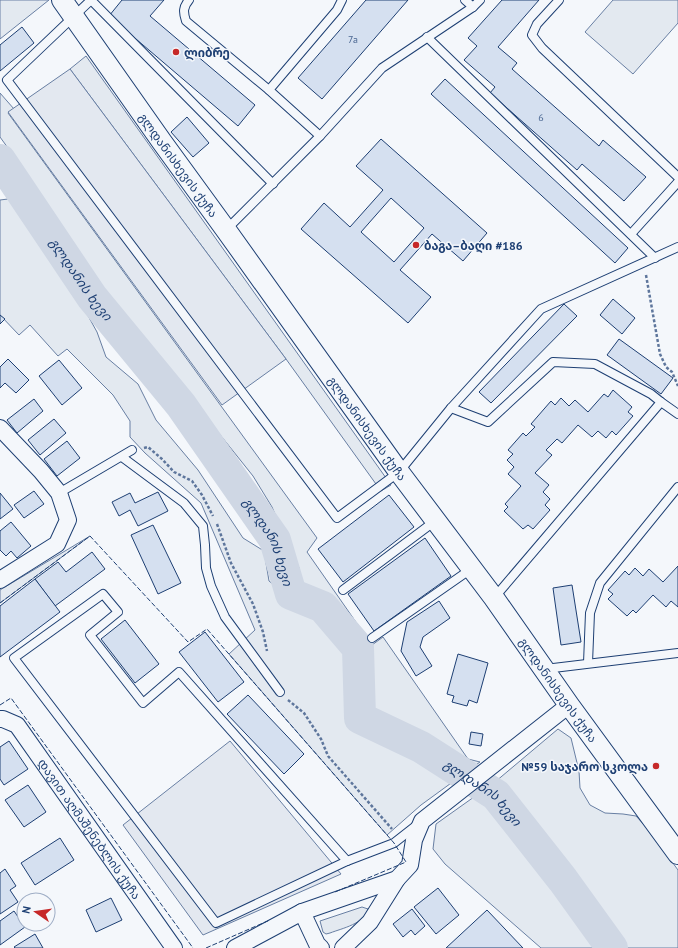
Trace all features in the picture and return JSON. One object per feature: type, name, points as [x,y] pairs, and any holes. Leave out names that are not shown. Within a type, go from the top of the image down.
[{"type":"street","name":"გლდანისხევის ქუჩა","points":[[62,0],[162,142],[400,472],[494,598],[569,705],[678,854]]},
{"type":"street","points":[[0,428],[41,471],[59,493],[68,520],[57,544],[0,580]]},
{"type":"street","points":[[343,948],[370,922],[396,879],[410,865],[414,840],[425,818],[569,705]]},
{"type":"street","name":"დავით აღმაშენებლის ქუჩა","points":[[0,719],[3,718],[17,725],[174,948]]},
{"type":"street","points":[[235,948],[302,912],[396,879]]},
{"type":"street","points":[[302,912],[317,944],[321,948]]},
{"type":"lane","points":[[273,184],[91,0],[7,80],[337,518],[400,472],[451,408],[541,309],[678,247]]},
{"type":"lane","points":[[189,0],[184,6],[186,21],[269,90],[320,136]]},
{"type":"lane","points":[[269,90],[337,10],[342,0]]},
{"type":"lane","points":[[465,0],[473,7]]},
{"type":"lane","points":[[226,230],[320,136],[382,68],[473,7],[480,0]]},
{"type":"lane","points":[[559,0],[537,24],[532,35],[542,48],[678,177]]},
{"type":"lane","points":[[427,37],[655,258]]},
{"type":"lane","points":[[631,234],[678,182]]},
{"type":"lane","points":[[451,408],[488,422],[553,362],[595,364],[651,394],[678,414]]},
{"type":"lane","points":[[494,598],[660,402]]},
{"type":"lane","points":[[59,493],[132,450]]},
{"type":"lane","points":[[122,457],[184,503],[203,526],[206,568],[218,604],[225,617],[280,692]]},
{"type":"lane","points":[[588,663],[590,613],[600,583],[678,487]]},
{"type":"lane","points":[[342,590],[436,520]]},
{"type":"lane","points":[[372,638],[472,569]]},
{"type":"lane","points":[[347,861],[179,672],[143,703],[90,635],[118,612],[103,594],[14,658],[216,923],[347,861],[394,843],[425,818]]},
{"type":"lane","points":[[544,669],[678,653]]},
{"type":"path","points":[[643,263],[660,354],[666,367],[672,372],[678,386]]},
{"type":"path","points":[[132,450],[148,447],[174,472],[192,481],[202,495],[216,522],[231,563],[253,604],[263,632],[267,653]]},
{"type":"path","points":[[280,692],[304,713],[321,739],[328,756],[400,839]]},
{"type":"shaded area","points":[[0,0],[49,0],[0,39]]},
{"type":"shaded area","points":[[613,0],[678,0],[678,23],[633,74],[585,32]]},
{"type":"shaded area","points":[[86,56],[391,485],[381,491],[286,359],[70,69]]},
{"type":"shaded area","points":[[70,69],[286,359],[222,405],[8,112]]},
{"type":"shaded area","points":[[0,93],[14,109],[8,113],[317,538],[307,552],[372,645],[383,637],[468,759],[480,762],[421,805],[387,835],[229,654],[255,630],[201,503],[145,453],[130,437],[130,421],[113,395],[67,349],[58,356],[30,325],[19,335],[0,315],[0,200],[16,198],[21,211],[60,265],[97,332],[106,357],[138,384],[156,420],[198,470],[243,538],[264,551],[269,581],[286,594],[295,607],[301,607],[303,591],[299,568],[272,507],[253,476],[174,377],[100,295],[71,258],[43,212],[13,155],[0,137]]},
{"type":"shaded area","points":[[90,536],[0,603],[0,590]]},
{"type":"shaded area","points":[[558,729],[571,738],[579,771],[580,788],[590,805],[605,813],[636,816],[647,828],[678,870],[678,948],[541,948],[445,864],[433,849],[436,824],[495,782]]},
{"type":"shaded area","points":[[230,741],[341,874],[203,935],[123,825]]},
{"type":"shaded area","points":[[362,907],[368,909],[366,914],[358,922],[330,933],[326,934],[323,932],[320,921]]},
{"type":"building","points":[[122,0],[164,0],[150,16],[255,105],[238,126],[109,16]]},
{"type":"building","points":[[366,0],[408,0],[322,99],[298,78]]},
{"type":"building","points":[[502,0],[539,0],[498,47],[517,63],[512,69],[599,146],[603,140],[646,177],[624,201],[582,164],[577,170],[490,93],[495,87],[464,60],[477,46],[468,38]]},
{"type":"building","points":[[22,27],[34,43],[0,71],[0,45]]},
{"type":"building","points":[[445,79],[628,248],[615,263],[431,94]]},
{"type":"building","points":[[187,117],[209,143],[193,157],[171,132]]},
{"type":"building","points":[[381,139],[487,233],[463,261],[432,234],[400,270],[431,297],[408,323],[301,229],[324,203],[350,227],[383,190],[356,166]],"holes":[[[391,198],[424,228],[394,262],[361,232]]]},
{"type":"building","points":[[613,299],[635,318],[622,334],[600,315]]},
{"type":"building","points":[[564,304],[577,316],[491,403],[479,392]]},
{"type":"building","points":[[0,315],[5,319],[0,324]]},
{"type":"building","points":[[619,339],[673,378],[661,394],[607,355]]},
{"type":"building","points":[[8,359],[29,380],[16,393],[5,383],[0,388],[0,367]]},
{"type":"building","points":[[59,360],[82,388],[62,405],[39,376]]},
{"type":"building","points":[[613,390],[632,407],[628,412],[633,416],[616,435],[612,431],[606,438],[598,431],[592,437],[578,425],[562,443],[557,439],[546,450],[552,455],[535,473],[549,485],[543,492],[550,499],[545,505],[550,510],[533,529],[528,525],[523,529],[504,511],[508,507],[505,504],[521,486],[508,474],[514,467],[507,460],[513,454],[508,450],[523,433],[526,436],[535,427],[531,424],[551,401],[555,405],[561,398],[569,406],[575,400],[588,412],[604,394],[608,397]]},
{"type":"building","points":[[34,399],[43,411],[17,433],[7,420]]},
{"type":"building","points":[[54,419],[66,433],[40,455],[28,440]]},
{"type":"building","points":[[67,441],[80,458],[57,476],[44,459]]},
{"type":"building","points":[[34,491],[44,504],[24,518],[14,505]]},
{"type":"building","points":[[158,492],[168,511],[138,526],[130,510],[119,516],[112,502],[130,493],[135,503]]},
{"type":"building","points":[[0,493],[13,509],[0,519]]},
{"type":"building","points":[[389,495],[414,527],[343,582],[318,549]]},
{"type":"building","points":[[11,522],[31,546],[17,558],[11,551],[6,556],[0,550],[0,531]]},
{"type":"building","points":[[153,525],[181,583],[158,594],[131,535]]},
{"type":"building","points":[[425,538],[451,576],[374,631],[348,594]]},
{"type":"building","points":[[92,552],[105,569],[55,606],[35,579],[58,562],[66,572]]},
{"type":"building","points":[[678,566],[678,607],[671,601],[666,607],[653,595],[636,613],[633,610],[627,616],[608,599],[613,594],[608,590],[625,571],[629,575],[635,568],[643,576],[649,569],[663,582]]},
{"type":"building","points":[[35,579],[60,612],[0,657],[0,606]]},
{"type":"building","points":[[572,585],[581,642],[561,645],[553,588]]},
{"type":"building","points":[[439,601],[450,618],[423,637],[420,647],[432,666],[416,676],[401,651],[407,622]]},
{"type":"building","points":[[125,620],[159,664],[135,683],[101,639]]},
{"type":"building","points":[[205,632],[244,682],[218,702],[179,652]]},
{"type":"building","points":[[458,654],[488,663],[477,703],[469,700],[467,706],[452,702],[454,696],[447,694]]},
{"type":"building","points":[[248,695],[304,754],[284,774],[227,714]]},
{"type":"building","points":[[471,732],[483,734],[481,746],[469,744]]},
{"type":"building","points":[[9,741],[28,769],[4,785],[0,779],[0,747]]},
{"type":"building","points":[[28,785],[46,812],[24,827],[5,800]]},
{"type":"building","points":[[60,838],[74,860],[35,885],[21,863]]},
{"type":"building","points":[[5,869],[16,886],[10,890],[16,899],[16,903],[0,914],[0,873]]},
{"type":"building","points":[[438,888],[459,915],[436,934],[414,907]]},
{"type":"building","points":[[111,898],[122,920],[96,932],[86,910]]},
{"type":"building","points":[[412,909],[425,926],[415,935],[411,930],[403,937],[393,924]]},
{"type":"building","points":[[487,910],[523,948],[446,948]]},
{"type":"building","points":[[14,911],[16,914],[16,932],[18,932],[0,945],[0,921]]},
{"type":"building","points":[[35,934],[43,948],[14,947]]},
{"type":"waterway","name":"გლდანის ხევი","points":[[0,160],[92,297],[181,405],[275,540],[291,594],[323,607],[358,648],[360,718],[421,747],[496,795],[563,880],[612,948]]},
{"type":"fence","points":[[0,603],[90,536],[188,642],[207,629],[394,843],[406,862],[335,892]]},
{"type":"fence","points":[[0,705],[11,698],[193,948]]},
{"type":"fence","points":[[206,948],[270,920]]},
{"type":"place","name":"ლიბრე","points":[[176,52]]},
{"type":"place","name":"ბაგა–ბაღი #186","points":[[416,245]]},
{"type":"place","name":"№59 საჯარო სკოლა","points":[[656,766]]}]
